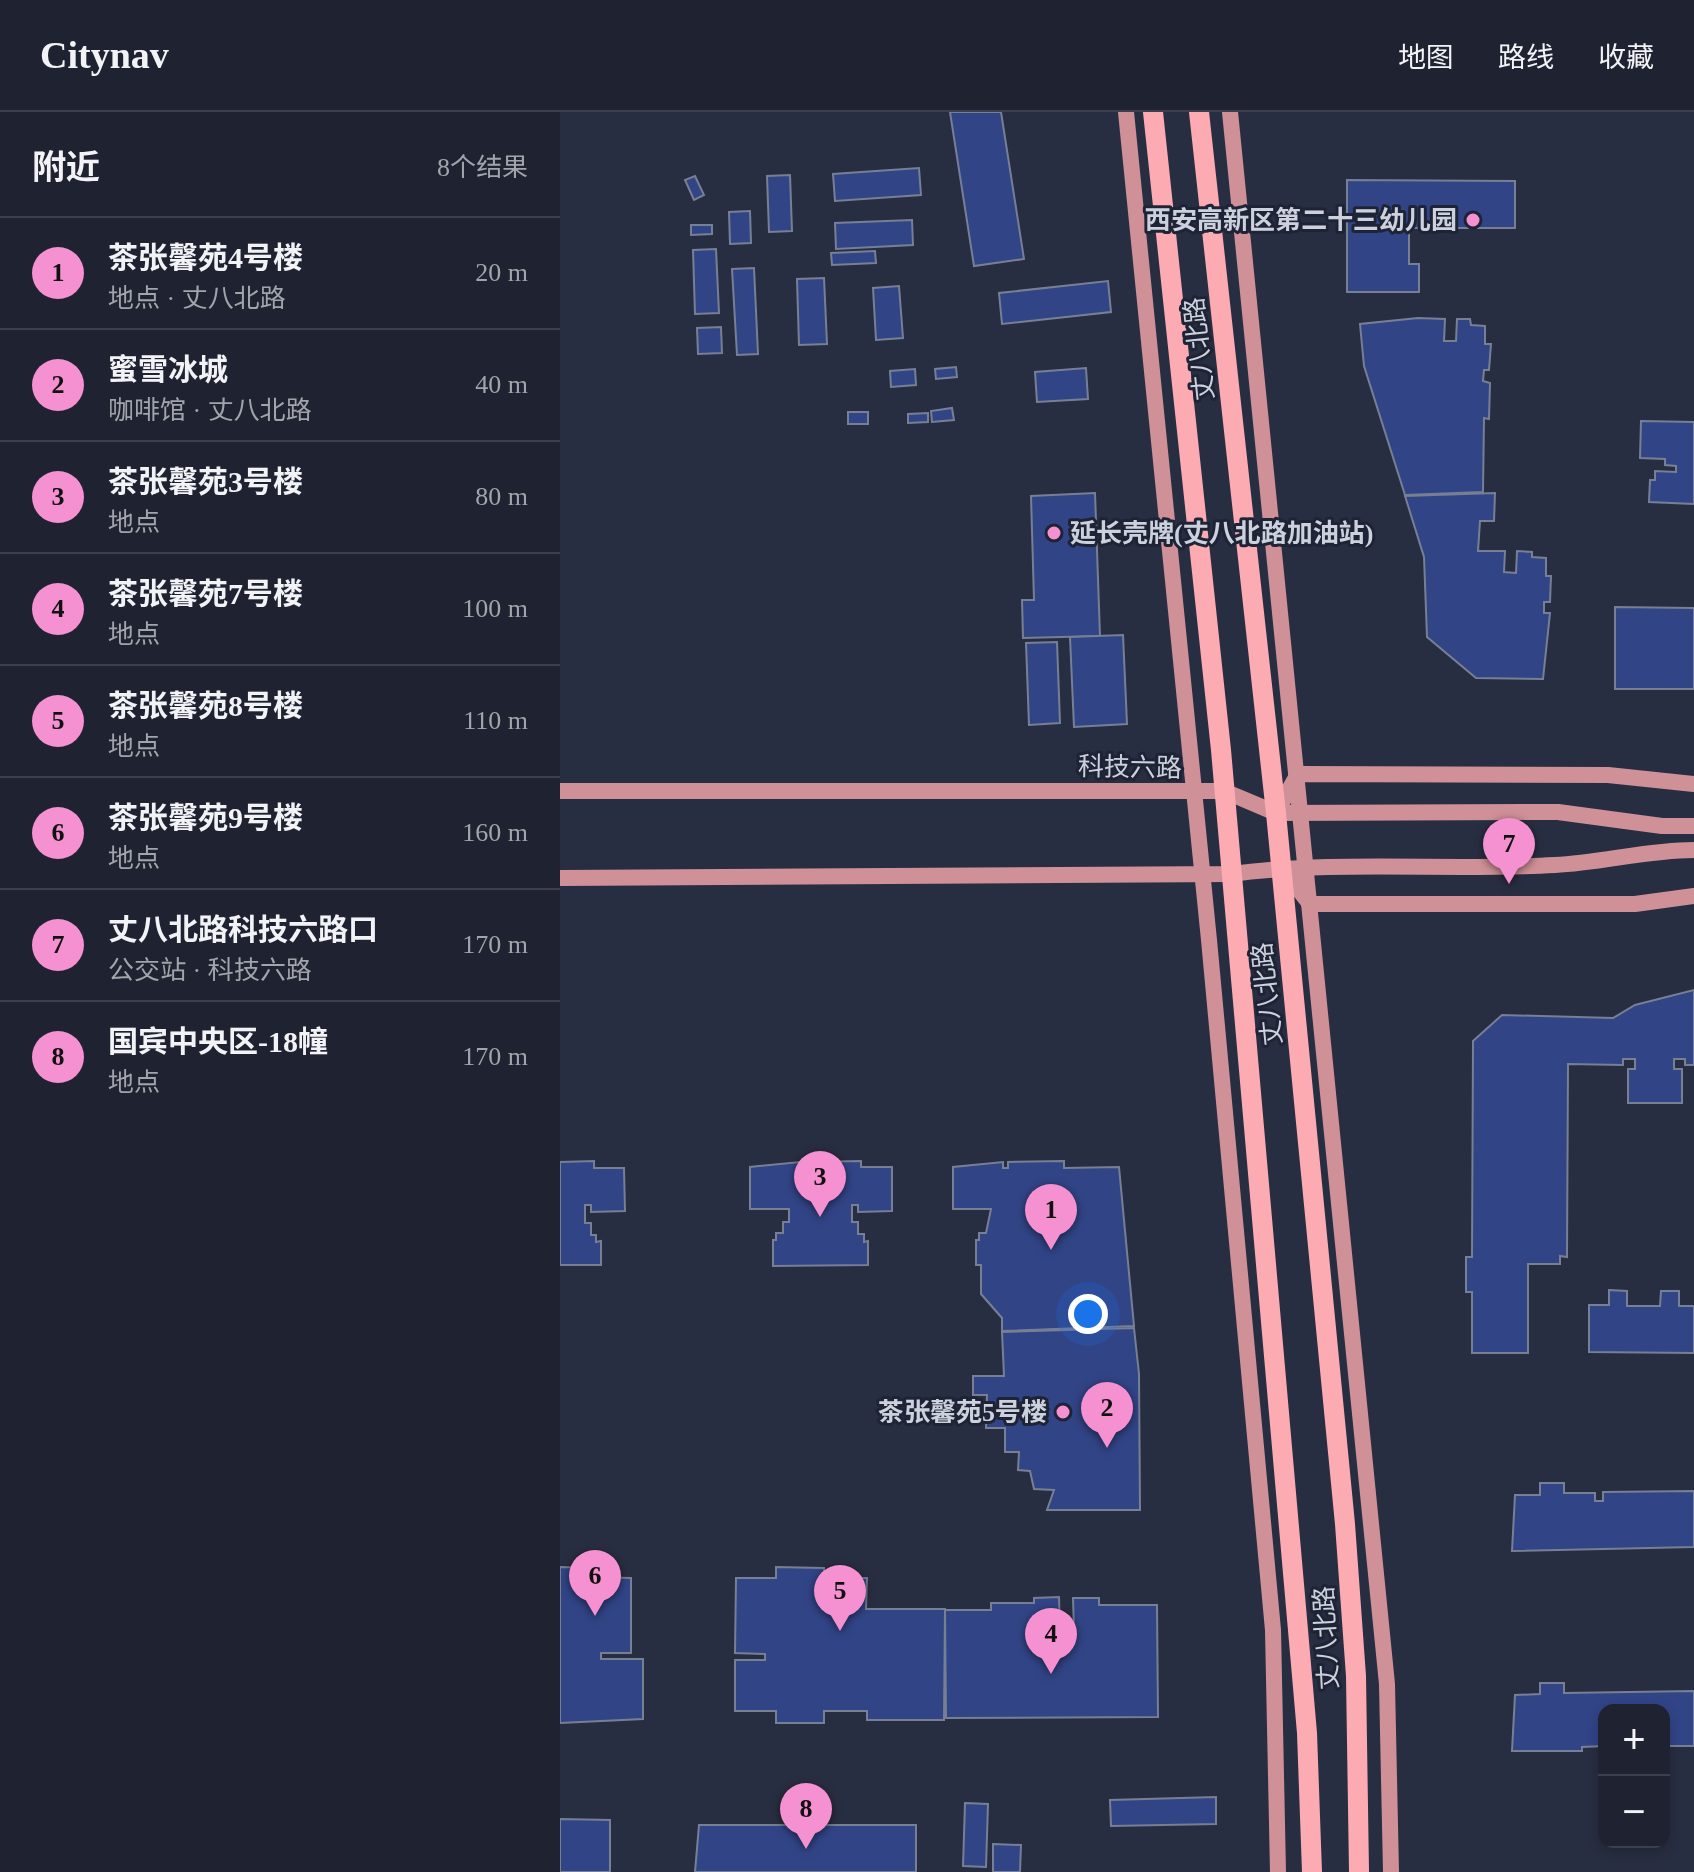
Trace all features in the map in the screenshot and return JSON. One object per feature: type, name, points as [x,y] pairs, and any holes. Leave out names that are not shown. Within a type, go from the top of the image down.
[{"type":"main road","points":[[1126,112],[1273,1630],[1278,1872]]},
{"type":"main road","name":"丈八北路","points":[[1153,112],[1224,791],[1307,1733],[1312,1872]]},
{"type":"main road","name":"丈八北路","points":[[1199,112],[1276,813],[1345,1524],[1356,1676],[1359,1872]]},
{"type":"main road","points":[[1230,112],[1387,1684],[1391,1872]]},
{"type":"main road","points":[[1276,813],[1298,774]]},
{"type":"main road","points":[[1298,774],[1608,775],[1694,784]]},
{"type":"main road","name":"科技六路","points":[[560,791],[1224,791],[1276,813],[1558,812],[1662,826],[1694,826]]},
{"type":"main road","points":[[560,878],[1231,874],[1281,867],[1556,865],[1664,850],[1694,850]]},
{"type":"main road","points":[[1281,867],[1310,904]]},
{"type":"main road","points":[[1310,904],[1635,904],[1694,896]]},
{"type":"building","points":[[950,112],[1001,112],[1024,259],[974,266]]},
{"type":"building","points":[[919,168],[921,195],[835,201],[833,174]]},
{"type":"building","points":[[790,175],[792,231],[769,232],[767,176]]},
{"type":"building","points":[[695,176],[704,195],[694,200],[685,180]]},
{"type":"building","points":[[1347,180],[1515,181],[1515,228],[1409,228],[1409,264],[1419,264],[1419,292],[1347,292]]},
{"type":"building","points":[[750,211],[751,243],[730,244],[729,212]]},
{"type":"building","points":[[912,220],[913,245],[836,249],[835,223]]},
{"type":"building","points":[[691,225],[712,225],[712,234],[691,235]]},
{"type":"building","points":[[716,249],[719,313],[695,314],[693,250]]},
{"type":"building","points":[[875,251],[876,263],[832,265],[831,253]]},
{"type":"building","points":[[754,268],[758,354],[737,355],[732,269]]},
{"type":"building","points":[[824,278],[827,344],[799,345],[797,279]]},
{"type":"building","points":[[1108,281],[1111,312],[1002,324],[999,293]]},
{"type":"building","points":[[899,286],[903,338],[876,340],[873,288]]},
{"type":"building","points":[[1418,318],[1445,319],[1444,341],[1456,341],[1457,319],[1470,319],[1471,325],[1485,326],[1485,344],[1491,344],[1489,370],[1484,370],[1483,381],[1490,383],[1489,419],[1484,418],[1483,492],[1405,495],[1364,366],[1360,324]]},
{"type":"building","points":[[721,327],[722,353],[698,354],[697,328]]},
{"type":"building","points":[[956,367],[957,377],[936,379],[935,369]]},
{"type":"building","points":[[1086,368],[1088,399],[1037,402],[1035,372]]},
{"type":"building","points":[[915,369],[916,385],[891,387],[890,371]]},
{"type":"building","points":[[952,408],[954,420],[932,422],[931,411]]},
{"type":"building","points":[[848,412],[868,412],[868,424],[848,424]]},
{"type":"building","points":[[928,413],[928,422],[908,423],[908,414]]},
{"type":"building","points":[[1641,421],[1694,422],[1694,504],[1649,502],[1650,480],[1655,480],[1655,471],[1676,472],[1676,466],[1665,465],[1665,459],[1640,458]]},
{"type":"building","points":[[1095,493],[1100,636],[1023,638],[1022,600],[1034,600],[1031,496]]},
{"type":"building","points":[[1495,493],[1494,521],[1480,521],[1478,551],[1505,551],[1504,572],[1516,573],[1517,551],[1532,552],[1532,557],[1546,558],[1546,576],[1551,576],[1550,602],[1544,602],[1544,613],[1550,613],[1543,679],[1476,678],[1427,637],[1424,557],[1405,496]]},
{"type":"building","points":[[1615,607],[1694,608],[1694,689],[1615,689]]},
{"type":"building","points":[[1123,635],[1127,724],[1074,727],[1070,637]]},
{"type":"building","points":[[1057,642],[1060,723],[1029,725],[1026,643]]},
{"type":"building","points":[[1694,990],[1694,1065],[1685,1065],[1685,1059],[1674,1059],[1674,1069],[1682,1069],[1682,1103],[1628,1103],[1628,1069],[1635,1069],[1635,1059],[1623,1059],[1623,1065],[1568,1064],[1567,1257],[1560,1256],[1560,1264],[1528,1264],[1528,1353],[1472,1353],[1472,1292],[1466,1292],[1466,1257],[1472,1257],[1473,1041],[1502,1015],[1613,1018],[1635,1005]]},
{"type":"building","points":[[594,1161],[594,1168],[624,1168],[625,1211],[591,1212],[591,1205],[585,1205],[585,1223],[591,1223],[591,1235],[596,1235],[596,1242],[601,1241],[601,1265],[560,1265],[560,1162]]},
{"type":"building","points":[[861,1161],[861,1167],[892,1167],[892,1211],[858,1212],[858,1205],[852,1205],[852,1222],[858,1222],[858,1234],[864,1234],[864,1242],[868,1241],[868,1265],[773,1266],[773,1240],[776,1240],[776,1233],[783,1233],[783,1222],[789,1222],[789,1209],[750,1209],[750,1167],[800,1162],[800,1168],[805,1168],[805,1162]]},
{"type":"building","points":[[1064,1161],[1064,1168],[1119,1167],[1134,1326],[1002,1331],[1002,1318],[981,1294],[981,1265],[976,1265],[976,1240],[979,1240],[979,1233],[986,1233],[991,1209],[953,1209],[953,1167],[1003,1162],[1003,1168],[1008,1168],[1008,1162]]},
{"type":"building","points":[[1609,1290],[1627,1291],[1627,1306],[1660,1306],[1661,1291],[1679,1291],[1679,1306],[1694,1306],[1694,1353],[1589,1352],[1589,1305],[1609,1305]]},
{"type":"building","name":"茶张馨苑5号楼","points":[[1134,1328],[1139,1374],[1140,1510],[1047,1510],[1054,1490],[1034,1489],[1030,1471],[1018,1470],[1019,1452],[1005,1452],[1005,1428],[986,1428],[987,1395],[973,1395],[973,1376],[1004,1376],[1002,1332]]},
{"type":"building","points":[[1540,1483],[1564,1483],[1564,1493],[1595,1493],[1595,1501],[1603,1501],[1603,1492],[1694,1491],[1694,1547],[1512,1551],[1515,1495],[1540,1495]]},
{"type":"building","points":[[560,1567],[589,1568],[589,1577],[631,1578],[631,1653],[601,1653],[601,1659],[643,1659],[643,1719],[560,1723]]},
{"type":"building","points":[[776,1567],[824,1568],[824,1578],[867,1578],[866,1609],[945,1609],[944,1720],[867,1720],[867,1711],[824,1711],[824,1723],[776,1723],[776,1711],[735,1711],[735,1660],[765,1660],[765,1654],[735,1653],[736,1578],[776,1578]]},
{"type":"building","points":[[1059,1597],[1060,1631],[1074,1631],[1073,1598],[1099,1598],[1099,1605],[1157,1605],[1158,1717],[946,1718],[945,1610],[991,1610],[991,1603],[1034,1603],[1034,1598]]},
{"type":"building","points":[[1540,1683],[1564,1683],[1564,1693],[1694,1691],[1694,1746],[1670,1746],[1670,1704],[1598,1704],[1598,1746],[1582,1747],[1582,1751],[1512,1751],[1515,1695],[1540,1694]]},
{"type":"building","points":[[1216,1797],[1216,1824],[1111,1826],[1110,1800]]},
{"type":"building","points":[[965,1803],[988,1804],[986,1867],[963,1866]]},
{"type":"building","points":[[560,1819],[610,1820],[610,1872],[560,1872]]},
{"type":"building","points":[[699,1825],[916,1825],[916,1872],[695,1872]]},
{"type":"building","points":[[993,1844],[1021,1845],[1020,1872],[993,1872]]},
{"type":"place","name":"西安高新区第二十三幼儿园","points":[[1473,220]]},
{"type":"place","name":"延长壳牌(丈八北路加油站)","points":[[1054,533]]},
{"type":"place","name":"丈八北路科技六路口","points":[[1509,884]]},
{"type":"place","name":"茶张馨苑3号楼","points":[[820,1217]]},
{"type":"place","name":"茶张馨苑4号楼","points":[[1051,1250]]},
{"type":"place","name":"茶张馨苑5号楼","points":[[1063,1412]]},
{"type":"place","name":"蜜雪冰城","points":[[1107,1448]]},
{"type":"place","name":"茶张馨苑9号楼","points":[[595,1616]]},
{"type":"place","name":"茶张馨苑8号楼","points":[[840,1631]]},
{"type":"place","name":"茶张馨苑7号楼","points":[[1051,1674]]},
{"type":"place","name":"国宾中央区-18幢","points":[[806,1849]]}]
